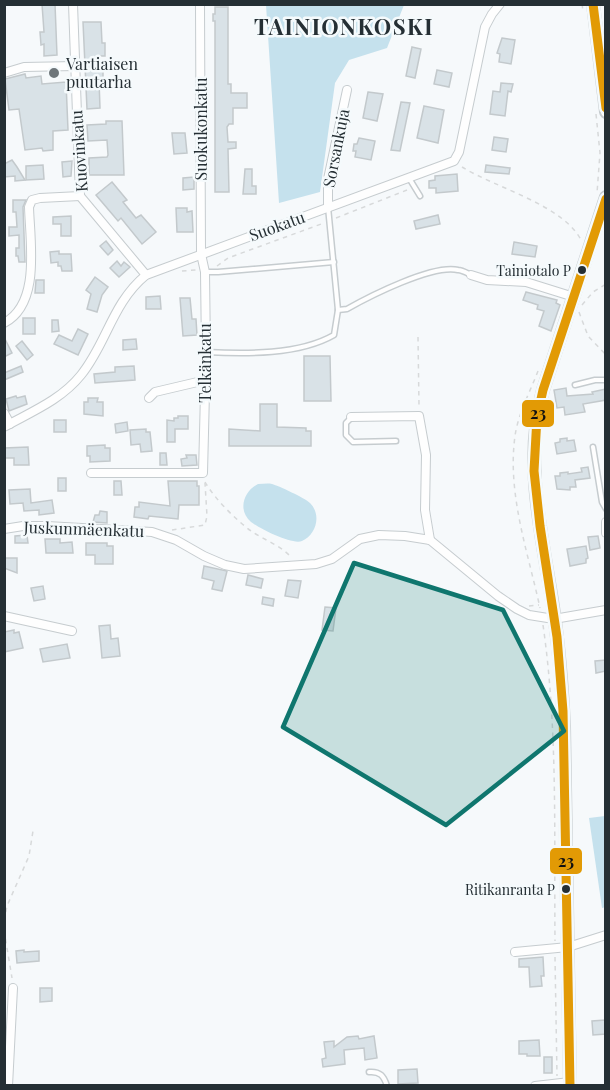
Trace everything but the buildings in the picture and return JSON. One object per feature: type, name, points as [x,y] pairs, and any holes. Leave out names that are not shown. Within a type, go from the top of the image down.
[{"type":"street","name":"Kuovinkatu","points":[[73,4],[80,196],[146,275]]},
{"type":"street","name":"Suokukonkatu","points":[[200,4],[201,254]]},
{"type":"street","points":[[454,161],[459,152],[485,27],[500,4]]},
{"type":"street","points":[[593,4],[606,112]]},
{"type":"street","points":[[4,73],[24,67],[75,66]]},
{"type":"street","name":"Sorsankuja","points":[[328,207],[328,179],[347,90]]},
{"type":"street","name":"Suokatu","points":[[7,425],[44,406],[66,390],[81,375],[132,286],[146,275],[454,161]]},
{"type":"street","points":[[4,323],[21,309],[27,298],[30,284],[29,207],[32,200],[80,196]]},
{"type":"street","points":[[535,1086],[570,1084],[561,667],[536,506],[533,467],[534,437],[543,390],[606,197]]},
{"type":"street","name":"Telkänkatu","points":[[91,473],[203,473],[206,352],[205,272],[201,254]]},
{"type":"street","points":[[471,275],[488,280],[526,282],[574,297]]},
{"type":"street","points":[[149,398],[155,392],[206,380]]},
{"type":"street","points":[[4,413],[7,425]]},
{"type":"street","points":[[351,417],[419,416],[426,455],[425,510],[430,540],[498,596],[517,609],[542,618],[554,619],[606,610]]},
{"type":"street","points":[[606,522],[606,533]]},
{"type":"street","name":"Juskunmäenkatu","points":[[4,529],[47,526],[152,531],[177,540],[225,565],[244,569],[316,564],[332,559],[360,539],[379,535],[430,540]]},
{"type":"street","points":[[4,616],[72,631]]},
{"type":"street","points":[[515,952],[568,947],[606,935]]},
{"type":"street","points":[[8,1086],[13,988]]},
{"type":"lane","points":[[409,178],[420,196]]},
{"type":"lane","points":[[206,352],[256,352],[305,347],[322,342],[334,335],[338,310],[328,207]]},
{"type":"lane","points":[[205,272],[334,262]]},
{"type":"lane","points":[[338,310],[347,309],[398,283],[446,269],[458,270],[471,275]]},
{"type":"lane","points":[[575,385],[606,380]]},
{"type":"lane","points":[[351,417],[346,423],[346,435],[353,442],[396,441]]},
{"type":"lane","points":[[592,447],[602,502],[606,509]]},
{"type":"lane","points":[[369,1072],[382,1075],[387,1086]]},
{"type":"path","points":[[454,161],[478,177],[553,212],[569,223],[577,232],[582,244]]},
{"type":"path","points":[[606,284],[593,292],[579,310],[588,336],[606,355]]},
{"type":"path","points":[[418,337],[419,416]]},
{"type":"path","points":[[172,530],[205,525],[207,516],[205,482],[212,493],[249,530],[285,551],[297,564]]},
{"type":"path","points":[[528,606],[539,605]]},
{"type":"path","points":[[542,618],[548,658],[553,760],[557,1083]]},
{"type":"path","points":[[4,921],[7,906],[28,856],[33,831]]},
{"type":"path","points":[[4,930],[13,988]]},
{"type":"highlighted area","points":[[354,563],[503,610],[564,731],[446,825],[283,727]]},
{"type":"shaded area","points":[[266,5],[404,5],[387,48],[349,60],[335,83],[320,192],[279,203]]},
{"type":"shaded area","points":[[258,484],[275,485],[310,503],[316,513],[316,524],[307,538],[297,542],[284,539],[251,522],[244,512],[244,501],[249,491]]},
{"type":"shaded area","points":[[605,816],[606,907],[602,908],[589,818]]},
{"type":"transit line","name":"23","points":[[593,4],[606,108]]},
{"type":"transit line","name":"23","points":[[570,1086],[563,711],[557,637],[534,471],[537,417],[543,390],[606,199]]},
{"type":"place","name":"Vartiaisen puutarha","points":[[54,73]]},
{"type":"place","name":"Tainiotalo P","points":[[582,270]]},
{"type":"place","name":"Ritikanranta P","points":[[566,889]]},
{"type":"district","name":"TAINIONKOSKI","points":[[344,27]]}]
